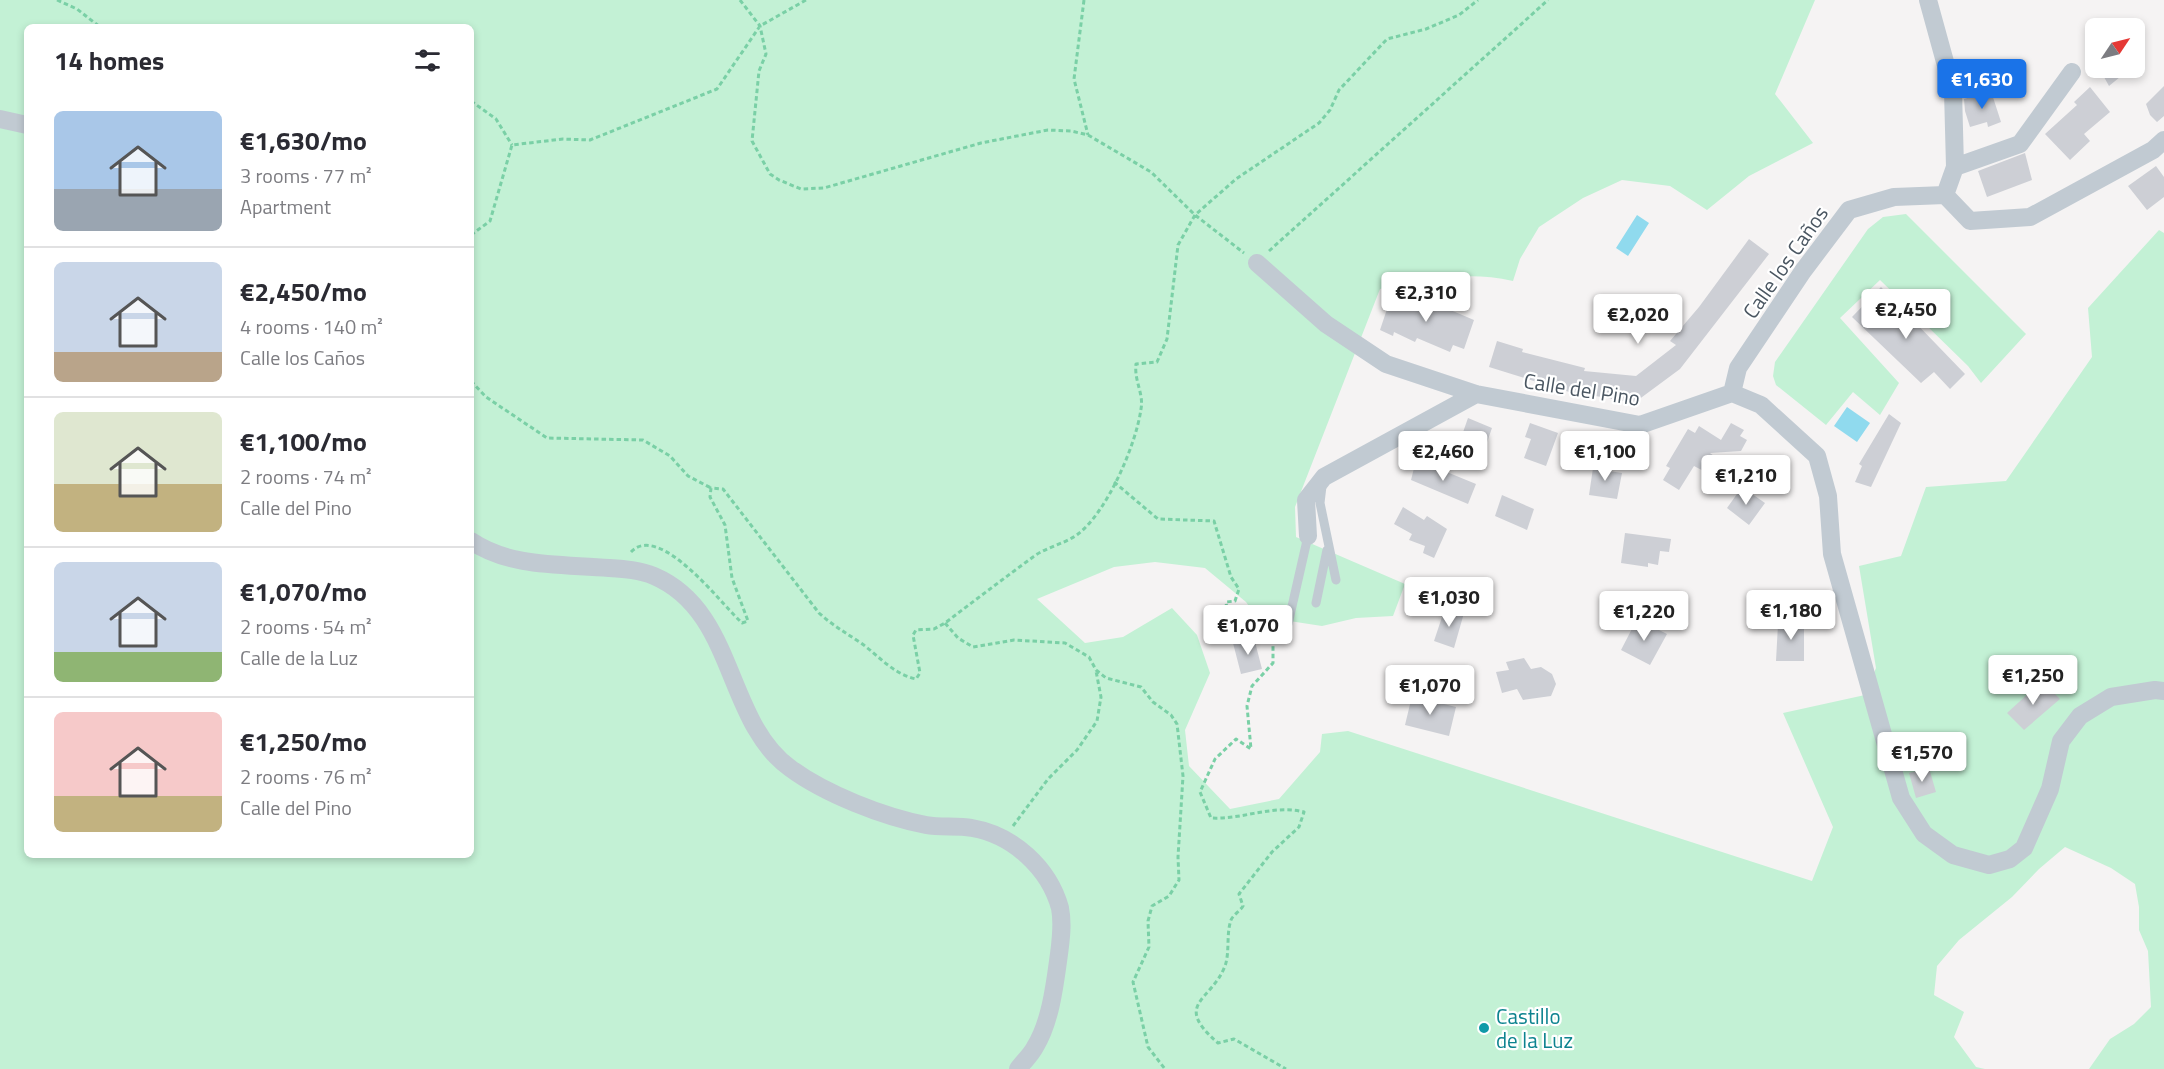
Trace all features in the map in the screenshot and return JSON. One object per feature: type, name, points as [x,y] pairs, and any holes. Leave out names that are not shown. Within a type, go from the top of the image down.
[{"type":"street","points":[[1928,0],[1953,90],[1955,168],[1945,195],[1970,221],[2030,217],[2153,150],[2164,140]]},
{"type":"street","points":[[1955,168],[2020,144],[2072,72]]},
{"type":"street","points":[[0,119],[24,124]]},
{"type":"street","name":"Calle los Caños","points":[[1732,393],[1738,368],[1803,271],[1849,210],[1894,197],[1945,195]]},
{"type":"street","name":"Calle del Pino","points":[[1257,263],[1326,324],[1386,364],[1476,394],[1640,425],[1732,393]]},
{"type":"street","points":[[1732,393],[1761,405],[1817,456],[1828,496],[1832,554],[1901,798],[1924,834],[1953,855],[1989,865],[2010,859],[2024,848],[2050,789],[2061,741],[2080,716],[2111,697],[2155,690],[2164,692]]},
{"type":"street","points":[[1308,536],[1306,500],[1324,477],[1476,394]]},
{"type":"street","points":[[474,543],[486,551],[509,559],[616,568],[656,577],[691,604],[711,628],[760,736],[789,768],[825,788],[899,818],[928,825],[973,828],[1005,840],[1037,864],[1049,883],[1060,909],[1062,933],[1056,979],[1045,1020],[1035,1047],[1018,1069]]},
{"type":"lane","points":[[1324,477],[1320,503],[1336,580]]},
{"type":"lane","points":[[1287,624],[1308,536]]},
{"type":"lane","points":[[1316,603],[1328,547]]},
{"type":"path","points":[[57,0],[77,9],[96,24]]},
{"type":"path","points":[[740,0],[760,26],[766,54],[759,71],[752,141],[770,174],[801,189],[824,188],[1014,135],[1048,130],[1071,131],[1088,135],[1151,172],[1195,215],[1257,263],[1548,0]]},
{"type":"path","points":[[512,145],[563,139],[590,140],[717,89],[760,26],[806,0]]},
{"type":"path","points":[[1084,0],[1074,79],[1088,135]]},
{"type":"path","points":[[474,384],[486,397],[547,438],[643,440],[670,456],[688,476],[711,488],[723,489],[819,613],[896,672],[916,679],[920,673],[913,635],[916,630],[934,629],[945,623],[1036,555],[1077,535],[1101,508],[1126,459],[1141,410],[1142,398],[1135,373],[1136,364],[1157,362],[1167,339],[1178,246],[1195,215],[1236,179],[1319,123],[1330,110],[1339,90],[1387,39],[1426,29],[1459,15],[1478,0]]},
{"type":"path","points":[[474,103],[496,119],[512,145],[490,221],[474,233]]},
{"type":"path","points":[[1114,482],[1158,519],[1214,521],[1231,577],[1239,590],[1234,601],[1226,602],[1227,610],[1238,630],[1239,639],[1261,633],[1273,642]]},
{"type":"path","points":[[616,568],[635,548],[645,544],[661,546],[679,560],[739,621],[742,623],[748,621],[732,578],[725,525],[710,497],[711,488]]},
{"type":"path","points":[[945,623],[958,638],[973,646],[1014,640],[1065,643],[1089,657],[1096,670],[1101,697],[1097,721],[1077,750],[1048,779],[1005,840]]},
{"type":"path","points":[[1286,1069],[1234,1039],[1218,1043],[1203,1031],[1196,1014],[1197,1005],[1225,967],[1232,917],[1243,906],[1239,894],[1272,852],[1299,827],[1304,812],[1292,809],[1229,819],[1210,818],[1200,792],[1215,759],[1236,739],[1251,748],[1247,706],[1252,686],[1273,663],[1273,642],[1287,624]]},
{"type":"path","points":[[1096,670],[1106,678],[1142,687],[1153,702],[1171,715],[1177,724],[1183,776],[1178,857],[1179,880],[1169,896],[1152,906],[1148,921],[1149,947],[1133,982],[1148,1047],[1165,1069]]},
{"type":"green space","points":[[0,0],[1815,0],[1775,94],[1813,143],[1749,176],[1707,210],[1670,186],[1622,180],[1583,198],[1539,227],[1520,259],[1513,281],[1462,276],[1380,289],[1295,507],[1296,537],[1405,584],[1393,616],[1356,618],[1322,626],[1256,616],[1246,602],[1205,568],[1155,562],[1114,567],[1037,599],[1085,643],[1123,637],[1172,608],[1197,635],[1210,673],[1185,730],[1189,766],[1230,809],[1279,799],[1320,752],[1322,734],[1348,731],[1812,881],[1833,827],[1783,713],[1865,695],[1876,668],[1859,566],[1901,556],[1926,487],[2006,481],[2092,357],[2088,308],[2159,230],[2164,233],[2164,1069],[2089,1069],[2110,1039],[2134,1024],[2151,1007],[2148,951],[2139,930],[2139,907],[2135,884],[2111,868],[2065,847],[2039,869],[2012,897],[1959,940],[1937,966],[1934,995],[1964,1012],[1954,1037],[1976,1067],[1985,1069],[0,1069]]},
{"type":"green space","points":[[1906,214],[2026,334],[1981,383],[1968,366],[1880,280],[1840,318],[1899,383],[1880,415],[1853,392],[1826,425],[1776,385],[1773,376],[1775,362],[1868,229],[1883,217]]},
{"type":"water","points":[[1637,215],[1649,223],[1628,256],[1616,248]]},
{"type":"water","points":[[1847,407],[1870,423],[1857,442],[1834,426]]},
{"type":"building","points":[[2105,78],[2119,78],[2109,86]]},
{"type":"building","points":[[2164,86],[2164,116],[2157,122],[2150,115],[2146,104]]},
{"type":"building","points":[[2090,87],[2110,112],[2084,134],[2090,141],[2070,160],[2045,134],[2077,105],[2074,102]]},
{"type":"building","points":[[1991,91],[2001,122],[1988,127],[1987,122],[1970,127],[1964,99]]},
{"type":"building","points":[[2025,153],[2032,180],[1987,197],[1978,171]]},
{"type":"building","points":[[2156,166],[2164,177],[2164,197],[2147,210],[2128,186]]},
{"type":"building","points":[[1749,239],[1769,254],[1680,369],[1634,403],[1579,393],[1579,395],[1489,367],[1497,341],[1523,349],[1522,352],[1585,368],[1584,371],[1636,376],[1676,345],[1670,341],[1699,307]]},
{"type":"building","points":[[1881,287],[1965,374],[1950,389],[1934,372],[1921,383],[1852,317]]},
{"type":"building","points":[[1392,294],[1440,308],[1441,306],[1474,320],[1464,349],[1453,345],[1450,352],[1417,338],[1415,342],[1394,332],[1393,336],[1380,330]]},
{"type":"building","points":[[1889,414],[1901,423],[1871,487],[1855,482],[1862,466],[1859,464]]},
{"type":"building","points":[[1468,418],[1492,428],[1485,448],[1461,438]]},
{"type":"building","points":[[1530,423],[1558,433],[1546,466],[1524,458],[1531,439],[1525,437]]},
{"type":"building","points":[[1731,423],[1744,430],[1740,436],[1747,440],[1741,451],[1710,453],[1725,464],[1717,478],[1694,466],[1679,490],[1663,480],[1670,468],[1666,466],[1688,429],[1695,433],[1699,426],[1721,440]]},
{"type":"building","points":[[1420,461],[1476,484],[1468,504],[1411,480],[1414,468]]},
{"type":"building","points":[[1597,463],[1609,465],[1609,471],[1622,473],[1617,499],[1589,495],[1593,468],[1596,468]]},
{"type":"building","points":[[1742,487],[1765,503],[1749,525],[1727,508]]},
{"type":"building","points":[[1502,495],[1534,509],[1527,530],[1495,516]]},
{"type":"building","points":[[1403,507],[1424,520],[1427,516],[1447,529],[1434,558],[1423,553],[1425,546],[1409,540],[1412,534],[1394,524]]},
{"type":"building","points":[[1625,533],[1671,539],[1669,552],[1660,551],[1658,565],[1648,563],[1648,567],[1621,563]]},
{"type":"building","points":[[1445,608],[1464,613],[1454,648],[1434,641]]},
{"type":"building","points":[[1637,619],[1667,634],[1650,665],[1621,650]]},
{"type":"building","points":[[1784,620],[1804,620],[1804,661],[1776,661],[1778,624],[1784,624]]},
{"type":"building","points":[[1254,638],[1262,669],[1241,674],[1233,643]]},
{"type":"building","points":[[1524,658],[1531,669],[1541,667],[1552,674],[1556,684],[1551,696],[1523,700],[1517,689],[1502,693],[1496,672],[1509,670],[1506,662]]},
{"type":"building","points":[[2042,681],[2060,699],[2024,730],[2007,713]]},
{"type":"building","points":[[1412,696],[1456,707],[1449,736],[1405,725]]},
{"type":"building","points":[[1929,768],[1936,792],[1916,798],[1909,773]]},
{"type":"place","name":"Castillo de la Luz","points":[[1484,1028]]}]
